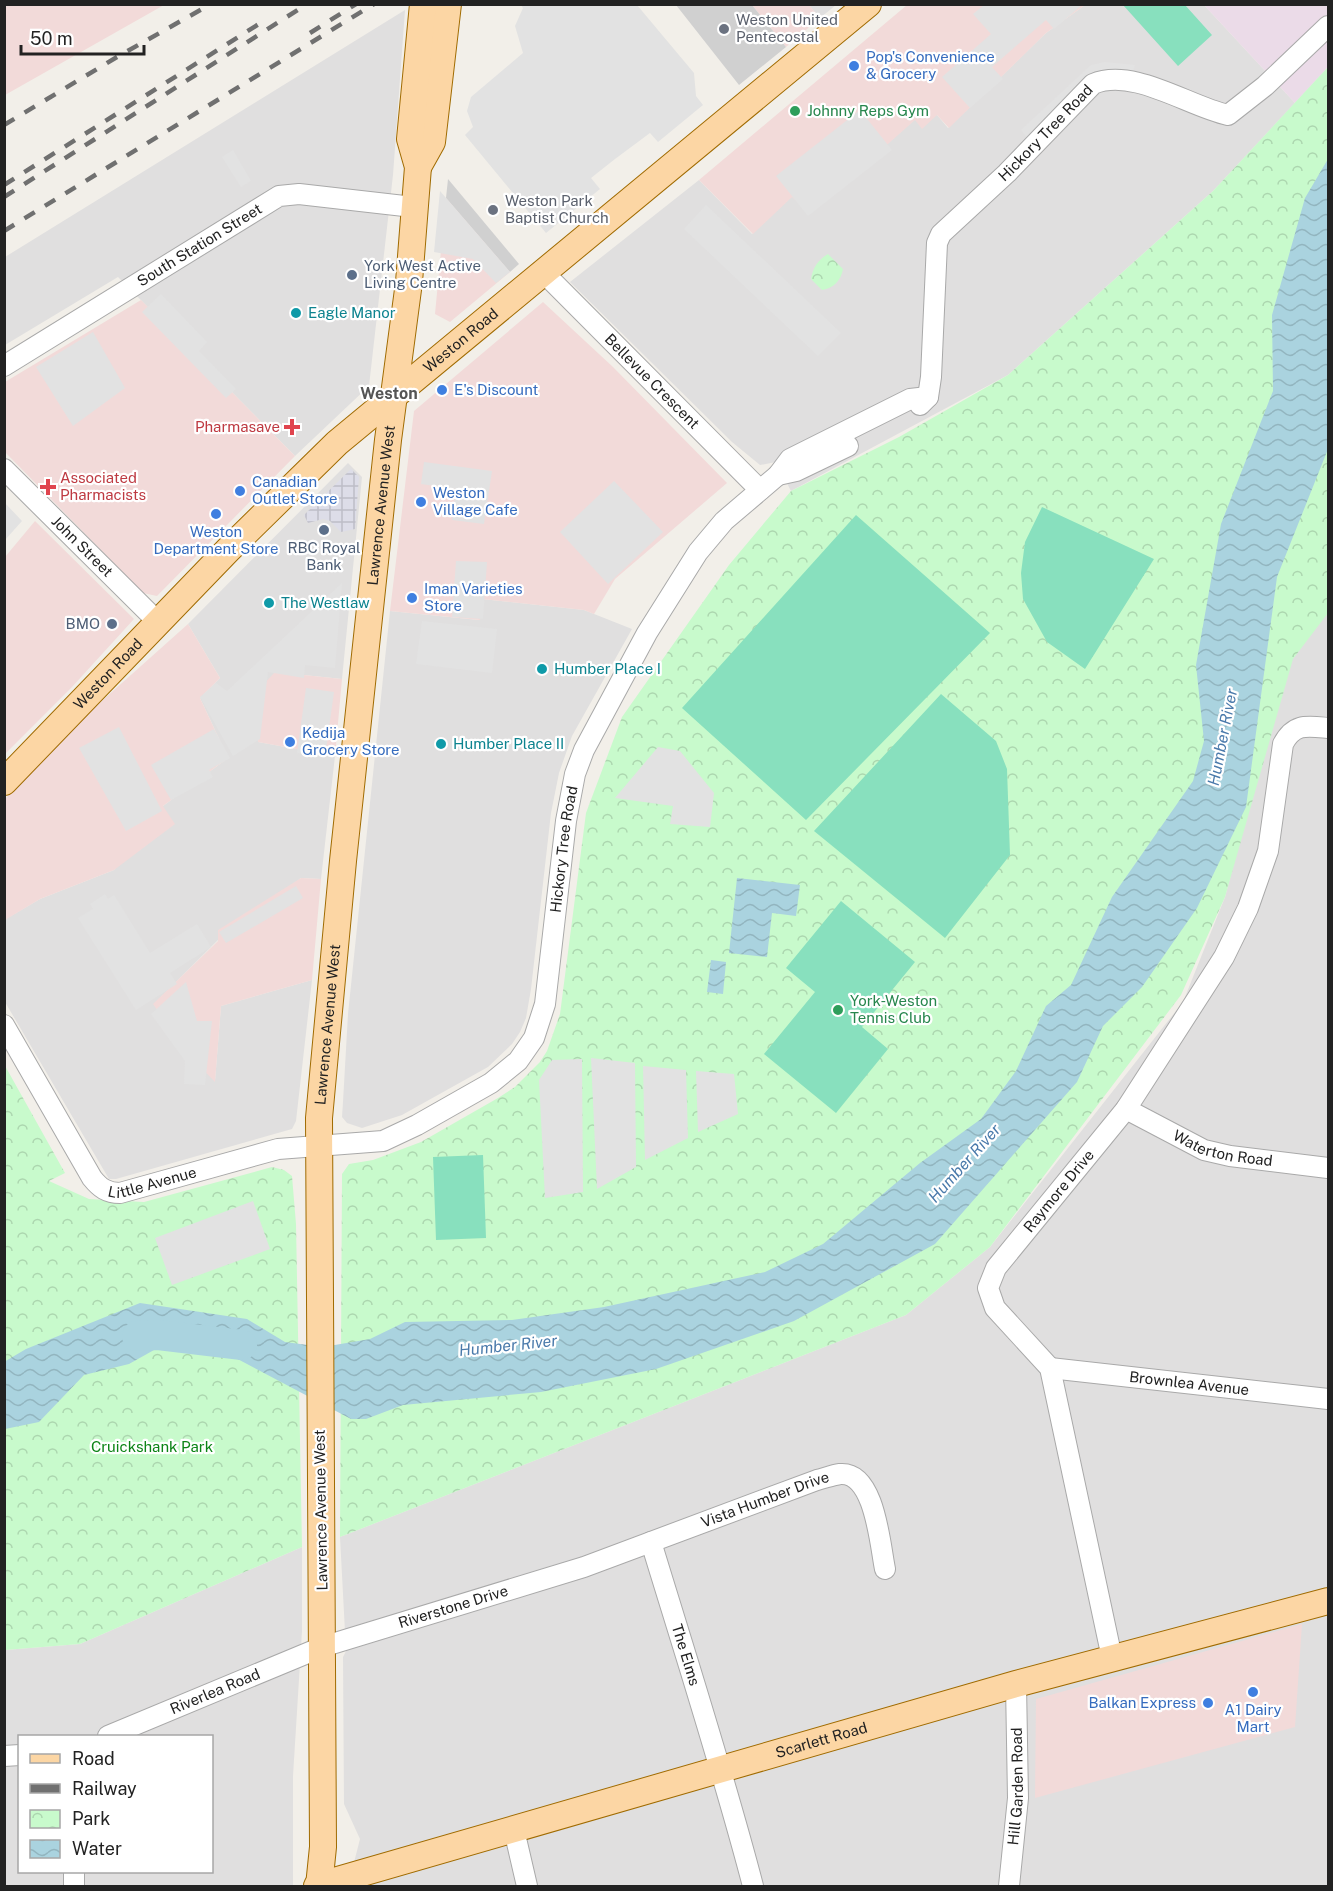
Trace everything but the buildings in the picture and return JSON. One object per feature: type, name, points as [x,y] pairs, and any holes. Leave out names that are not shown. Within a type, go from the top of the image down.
[{"type":"main road","name":"Lawrence Avenue West","points":[[318,1886],[323,1848],[318,1146],[322,1076],[342,861],[394,395],[409,282],[418,167],[410,139],[423,4]]},
{"type":"main road","name":"Lawrence Avenue West","points":[[418,167],[432,142],[448,4]]},
{"type":"main road","name":"Weston Road","points":[[4,782],[315,464],[394,395],[868,4]]},
{"type":"main road","name":"Scarlett Road","points":[[318,1886],[1016,1683],[1329,1601]]},
{"type":"street","name":"Hickory Tree Road","points":[[318,1146],[367,1144],[383,1141],[401,1133],[490,1083],[505,1073],[526,1052],[539,1028],[545,1004],[566,821],[575,774],[584,750],[619,683],[688,565],[724,521],[778,475],[796,471],[884,428],[912,413],[928,397],[937,243],[941,234],[1007,173],[1093,84],[1105,79],[1119,79],[1160,90],[1213,112],[1228,115],[1265,86],[1329,26]]},
{"type":"street","name":"South Station Street","points":[[4,366],[279,196],[299,194],[414,207]]},
{"type":"street","name":"Bellevue Crescent","points":[[544,273],[760,490]]},
{"type":"street","name":"John Street","points":[[4,469],[159,622]]},
{"type":"street","name":"Raymore Drive","points":[[1050,1368],[995,1308],[988,1288],[996,1268],[1126,1109],[1224,957],[1248,908],[1268,850],[1283,744],[1288,733],[1300,726],[1329,728]]},
{"type":"street","name":"Little Avenue","points":[[4,1025],[92,1178],[104,1190],[111,1193],[120,1193],[278,1149],[318,1146]]},
{"type":"street","name":"Waterton Road","points":[[1126,1109],[1204,1150],[1230,1156],[1329,1168]]},
{"type":"street","name":"Brownlea Avenue","points":[[1050,1368],[1329,1399]]},
{"type":"street","points":[[1050,1368],[1112,1658]]},
{"type":"street","name":"Vista Humber Drive","points":[[584,1567],[817,1480],[842,1474],[858,1479],[869,1495],[885,1569]]},
{"type":"street","name":"The Elms","points":[[651,1542],[708,1733],[722,1767],[753,1887]]},
{"type":"street","name":"Riverstone Drive","points":[[322,1647],[584,1567]]},
{"type":"street","name":"Riverlea Road","points":[[113,1735],[322,1647]]},
{"type":"street","name":"Hill Garden Road","points":[[1009,1887],[1018,1798],[1016,1683]]},
{"type":"street","points":[[514,1830],[527,1887]]},
{"type":"shaded area","points":[[5,4],[164,4],[164,5],[5,95]]},
{"type":"shaded area","points":[[521,5],[637,5],[694,73],[696,96],[703,105],[658,142],[650,133],[591,178],[600,189],[546,233],[465,135],[473,127],[467,111],[471,97],[523,53],[515,26],[523,8]]},
{"type":"shaded area","name":"Weston United Pentecostal","points":[[676,5],[752,5],[786,47],[739,85]]},
{"type":"shaded area","points":[[752,5],[809,5],[820,18],[786,47]]},
{"type":"shaded area","points":[[809,5],[836,5],[820,18]]},
{"type":"shaded area","points":[[907,5],[1085,5],[1046,33],[949,128],[937,115],[922,129],[915,120],[810,213],[792,197],[753,234],[699,180]]},
{"type":"shaded area","points":[[984,5],[1082,5],[1054,29],[1046,20],[992,67],[1003,79],[970,108],[942,77],[991,34],[973,14]]},
{"type":"shaded area","points":[[1085,5],[1204,5],[1295,103],[1213,191],[1008,375],[791,491],[776,462],[760,465],[732,442],[570,282],[699,180],[752,234],[792,196],[810,213],[915,119],[937,115],[948,128],[1046,33]]},
{"type":"shaded area","points":[[1204,5],[1328,5],[1328,67],[1295,103]]},
{"type":"shaded area","points":[[405,10],[393,175],[369,386],[295,456],[118,277],[5,345],[5,257]]},
{"type":"shaded area","points":[[1105,62],[1135,65],[1130,81],[1101,75],[1029,140],[1021,130],[1091,65]]},
{"type":"shaded area","points":[[860,110],[892,150],[808,216],[776,176]]},
{"type":"shaded area","points":[[233,150],[251,181],[241,187],[222,157]]},
{"type":"shaded area","points":[[448,179],[519,264],[510,272],[446,198]]},
{"type":"shaded area","points":[[440,191],[510,272],[496,283],[473,259],[434,252]]},
{"type":"shaded area","points":[[446,198],[510,272],[450,322],[435,314]]},
{"type":"shaded area","points":[[706,205],[841,333],[818,356],[684,229]]},
{"type":"shaded area","points":[[161,294],[207,342],[199,351],[236,389],[226,398],[142,312]]},
{"type":"shaded area","points":[[141,300],[295,456],[157,596],[143,593],[5,452],[5,382]]},
{"type":"shaded area","points":[[543,302],[613,367],[727,483],[615,579],[594,614],[584,610],[482,599],[480,620],[390,611],[414,411]]},
{"type":"shaded area","points":[[93,332],[125,388],[73,426],[36,367]]},
{"type":"shaded area","points":[[424,462],[492,471],[484,524],[452,520],[456,489],[421,484]]},
{"type":"shaded area","points":[[348,463],[362,477],[342,679],[275,672],[258,742],[335,756],[321,879],[301,878],[218,940],[154,1004],[215,1081],[221,1006],[312,980],[296,1121],[292,1129],[116,1179],[109,1179],[5,1002],[4,920],[40,899],[114,870],[163,806],[228,758],[200,698],[220,678],[188,624]]},
{"type":"shaded area","points":[[351,469],[359,477],[355,529],[341,532],[330,521],[323,519],[308,523],[304,515]]},
{"type":"shaded area","points":[[614,481],[663,532],[608,584],[560,532]]},
{"type":"shaded area","points":[[5,503],[22,521],[4,540]]},
{"type":"shaded area","points":[[35,521],[134,619],[72,687],[5,754],[5,557]]},
{"type":"shaded area","points":[[456,561],[487,562],[483,619],[452,617]]},
{"type":"shaded area","points":[[342,583],[335,668],[305,665],[304,678],[268,672],[260,739],[233,756],[200,697],[216,683],[227,691]]},
{"type":"shaded area","points":[[482,599],[584,610],[632,629],[572,736],[559,773],[551,813],[531,989],[526,1018],[520,1032],[512,1044],[488,1067],[402,1115],[362,1128],[347,1123],[342,1117],[348,1014],[390,611],[479,620]]},
{"type":"shaded area","points":[[1328,611],[1328,1886],[348,1886],[360,1839],[344,1804],[343,1657],[346,1651],[340,1537],[906,1315],[990,1247],[1183,1002],[1225,897],[1287,663]]},
{"type":"shaded area","points":[[422,621],[497,629],[492,673],[416,664]]},
{"type":"shaded area","points":[[188,624],[220,678],[200,698],[228,758],[163,806],[175,824],[114,870],[40,899],[5,920],[4,800],[66,733]]},
{"type":"shaded area","points":[[275,672],[342,679],[335,756],[258,742],[261,687]]},
{"type":"shaded area","points":[[306,688],[334,692],[325,757],[297,753]]},
{"type":"shaded area","points":[[119,727],[162,811],[126,831],[79,748]]},
{"type":"shaded area","points":[[214,729],[230,758],[209,770],[213,777],[171,800],[151,765]]},
{"type":"shaded area","points":[[658,747],[680,751],[714,793],[710,827],[670,824],[673,806],[615,798]]},
{"type":"shaded area","points":[[301,878],[321,879],[312,980],[221,1006],[215,1082],[189,1055],[153,1004],[218,941],[218,930]]},
{"type":"shaded area","points":[[296,886],[303,898],[226,943],[219,932]]},
{"type":"shaded area","points":[[105,894],[108,899],[114,895],[150,953],[197,924],[211,947],[170,973],[177,984],[136,1010],[78,918],[93,909],[90,904]]},
{"type":"shaded area","points":[[186,982],[197,1021],[212,1021],[205,1085],[184,1084],[185,1061],[151,1014]]},
{"type":"shaded area","points":[[591,1058],[635,1063],[636,1167],[597,1189]]},
{"type":"shaded area","points":[[582,1059],[583,1192],[545,1198],[539,1080],[552,1060]]},
{"type":"shaded area","points":[[643,1066],[686,1070],[688,1138],[645,1160]]},
{"type":"shaded area","points":[[696,1071],[734,1074],[738,1114],[698,1132]]},
{"type":"shaded area","points":[[253,1201],[270,1249],[172,1285],[155,1238]]},
{"type":"shaded area","points":[[302,1547],[302,1631],[293,1776],[293,1886],[5,1886],[5,1650],[80,1644]]},
{"type":"shaded area","points":[[1302,1624],[1295,1727],[1035,1798],[1036,1699]]},
{"type":"green space","points":[[1123,5],[1185,5],[1212,35],[1178,66]]},
{"type":"green space","points":[[1328,67],[1328,613],[1293,659],[1225,897],[1181,995],[990,1247],[906,1315],[340,1537],[342,1174],[349,1164],[373,1160],[421,1142],[498,1098],[515,1087],[540,1062],[547,1051],[560,1014],[586,813],[622,717],[729,565],[791,491],[899,437],[1008,375],[1213,191]]},
{"type":"green space","points":[[828,254],[843,269],[836,283],[822,290],[811,279],[816,264]]},
{"type":"green space","points":[[1042,507],[1154,559],[1085,669],[1047,642],[1023,599],[1021,573],[1025,542]]},
{"type":"green space","points":[[856,515],[990,633],[806,820],[682,708]]},
{"type":"green space","points":[[941,694],[996,741],[1007,769],[1010,855],[945,938],[814,831]]},
{"type":"green space","name":"York-Weston Tennis Club","points":[[841,901],[915,962],[862,1027],[888,1049],[836,1113],[764,1054],[815,992],[786,968]]},
{"type":"green space","name":"Cruickshank Park","points":[[4,1064],[65,1173],[49,1181],[89,1199],[144,1202],[272,1167],[284,1170],[292,1176],[296,1224],[302,1547],[80,1644],[5,1650]]},
{"type":"green space","points":[[483,1155],[486,1238],[436,1240],[433,1157]]},
{"type":"water","points":[[1328,159],[1328,449],[1277,577],[1246,807],[1197,908],[1142,987],[1103,1026],[1077,1082],[935,1244],[794,1321],[656,1369],[541,1392],[403,1405],[366,1419],[351,1419],[194,1336],[179,1336],[129,1364],[84,1375],[39,1422],[5,1429],[4,1362],[26,1349],[140,1303],[247,1319],[285,1342],[323,1347],[370,1339],[405,1322],[512,1320],[604,1307],[765,1272],[823,1244],[920,1163],[981,1119],[1016,1071],[1046,1006],[1071,985],[1112,897],[1193,781],[1204,741],[1196,665],[1221,524],[1273,391],[1272,315],[1305,198]]},
{"type":"water","points":[[737,878],[800,885],[796,916],[772,913],[767,957],[729,953]]},
{"type":"water","points":[[711,960],[726,962],[723,994],[707,992]]},
{"type":"waterway","name":"Humber River","points":[[137,1336],[158,1335],[242,1345]]},
{"type":"railway","points":[[4,125],[211,4]]},
{"type":"railway","points":[[4,197],[307,4]]},
{"type":"railway","points":[[310,33],[356,4]]},
{"type":"railway","points":[[4,231],[374,4]]},
{"type":"railway","points":[[4,185],[262,22]]},
{"type":"place","name":"Weston United Pentecostal","points":[[724,29]]},
{"type":"place","name":"Pop's Convenience & Grocery","points":[[854,66]]},
{"type":"place","name":"Johnny Reps Gym","points":[[795,111]]},
{"type":"place","name":"Weston Park Baptist Church","points":[[493,210]]},
{"type":"place","name":"York West Active Living Centre","points":[[352,275]]},
{"type":"place","name":"Eagle Manor","points":[[296,313]]},
{"type":"place","name":"E's Discount","points":[[442,390]]},
{"type":"place","name":"Pharmasave","points":[[292,427]]},
{"type":"place","name":"Associated Pharmacists","points":[[48,487]]},
{"type":"place","name":"Canadian Outlet Store","points":[[240,491]]},
{"type":"place","name":"Weston Village Cafe","points":[[421,502]]},
{"type":"place","name":"Weston Department Store","points":[[216,514]]},
{"type":"place","name":"RBC Royal Bank","points":[[324,530]]},
{"type":"place","name":"Iman Varieties Store","points":[[412,598]]},
{"type":"place","name":"The Westlaw","points":[[269,603]]},
{"type":"place","name":"BMO","points":[[112,624]]},
{"type":"place","name":"Humber Place I","points":[[542,669]]},
{"type":"place","name":"Kedija Grocery Store","points":[[290,742]]},
{"type":"place","name":"Humber Place II","points":[[441,744]]},
{"type":"place","name":"York-Weston Tennis Club","points":[[838,1010]]},
{"type":"place","name":"A1 Dairy Mart","points":[[1253,1692]]},
{"type":"place","name":"Balkan Express","points":[[1208,1703]]},
{"type":"district","name":"Weston","points":[[389,393]]}]
